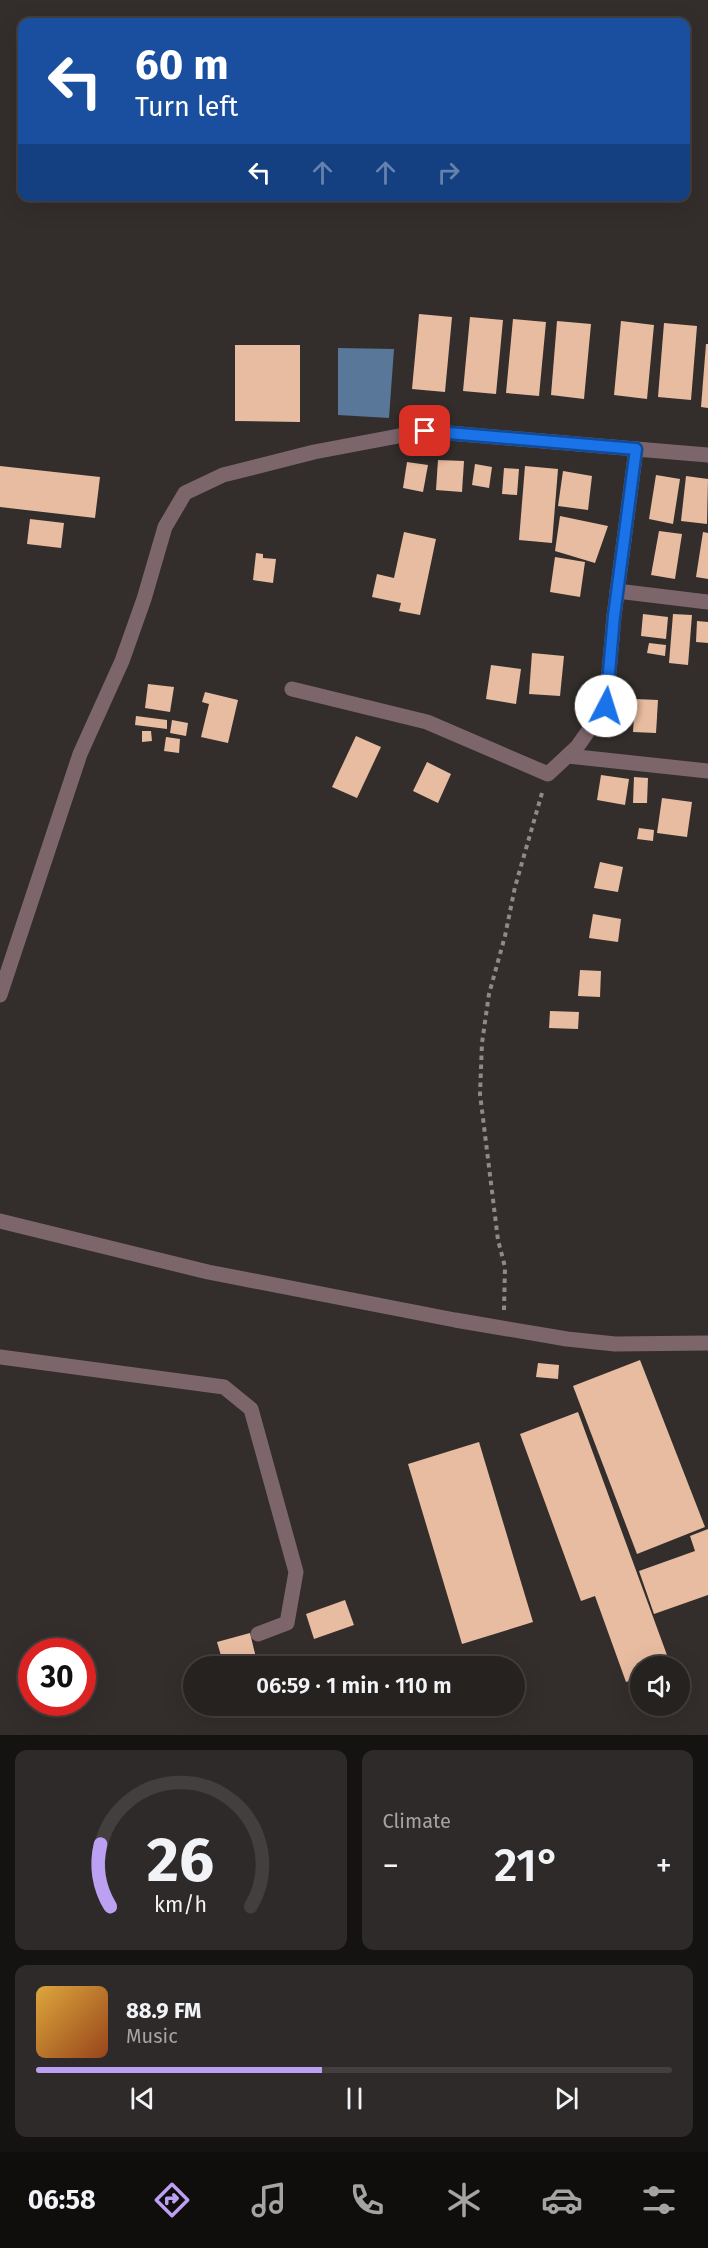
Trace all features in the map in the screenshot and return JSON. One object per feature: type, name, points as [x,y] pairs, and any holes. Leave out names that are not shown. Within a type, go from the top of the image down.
[{"type":"street","points":[[0,995],[80,754],[122,661],[144,599],[165,527],[185,493],[234,472],[314,452],[425,431],[708,455]]},
{"type":"street","points":[[292,689],[427,722],[548,774],[577,747],[606,706],[617,591],[636,449]]},
{"type":"street","points":[[617,591],[708,602]]},
{"type":"street","points":[[568,756],[708,771]]},
{"type":"street","points":[[0,1221],[208,1272],[567,1339],[615,1344],[708,1343]]},
{"type":"street","points":[[0,1357],[224,1387],[251,1409],[296,1572],[287,1623],[258,1634]]},
{"type":"path","points":[[506,1328],[505,1267],[497,1229],[480,1094],[482,1043],[489,994],[505,936],[515,887],[548,774]]},
{"type":"water","points":[[338,348],[394,349],[389,418],[338,415]]},
{"type":"building","points":[[419,314],[452,317],[445,392],[412,389]]},
{"type":"building","points":[[470,317],[503,320],[496,394],[463,391]]},
{"type":"building","points":[[513,319],[546,322],[539,396],[506,393]]},
{"type":"building","points":[[557,321],[591,324],[584,399],[551,395]]},
{"type":"building","points":[[621,321],[654,325],[647,399],[614,395]]},
{"type":"building","points":[[664,323],[697,326],[691,400],[658,397]]},
{"type":"building","points":[[706,344],[708,344],[708,408],[701,407]]},
{"type":"building","points":[[235,345],[300,345],[300,422],[235,421]]},
{"type":"building","points":[[438,460],[464,461],[462,492],[436,490]]},
{"type":"building","points":[[407,462],[428,465],[423,492],[403,488]]},
{"type":"building","points":[[475,464],[492,467],[489,488],[472,485]]},
{"type":"building","points":[[0,466],[100,477],[95,518],[0,507]]},
{"type":"building","points":[[525,466],[558,469],[552,543],[519,540]]},
{"type":"building","points":[[504,468],[519,469],[517,495],[502,494]]},
{"type":"building","points":[[563,471],[592,476],[588,510],[558,506]]},
{"type":"building","points":[[656,475],[680,479],[673,524],[649,519]]},
{"type":"building","points":[[686,476],[708,479],[707,524],[681,521]]},
{"type":"building","points":[[560,516],[608,526],[595,563],[555,551]]},
{"type":"building","points":[[30,519],[64,523],[61,548],[27,544]]},
{"type":"building","points":[[659,531],[682,534],[675,579],[651,575]]},
{"type":"building","points":[[404,532],[436,539],[420,615],[399,611],[401,603],[372,597],[377,574],[394,578]]},
{"type":"building","points":[[703,532],[708,533],[708,579],[696,577]]},
{"type":"building","points":[[256,553],[263,554],[263,558],[276,559],[273,583],[253,580]]},
{"type":"building","points":[[555,557],[585,562],[580,597],[550,592]]},
{"type":"building","points":[[643,614],[668,617],[666,639],[641,636]]},
{"type":"building","points":[[673,614],[692,615],[688,665],[669,663]]},
{"type":"building","points":[[697,621],[708,622],[708,643],[696,642]]},
{"type":"building","points":[[649,643],[666,645],[665,656],[647,653]]},
{"type":"building","points":[[532,653],[564,656],[560,696],[529,694]]},
{"type":"building","points":[[491,665],[521,669],[516,704],[486,699]]},
{"type":"building","points":[[148,684],[174,687],[170,712],[145,708]]},
{"type":"building","points":[[205,692],[238,700],[228,743],[201,737],[209,704],[202,702]]},
{"type":"building","points":[[635,699],[658,700],[656,733],[633,732]]},
{"type":"building","points":[[136,716],[167,720],[167,729],[135,725]]},
{"type":"building","points":[[172,720],[188,723],[186,736],[170,733]]},
{"type":"building","points":[[142,731],[151,731],[152,741],[142,742]]},
{"type":"building","points":[[356,736],[381,747],[357,798],[332,787]]},
{"type":"building","points":[[166,737],[180,739],[179,753],[164,751]]},
{"type":"building","points":[[427,762],[451,774],[438,803],[413,791]]},
{"type":"building","points":[[601,775],[629,779],[625,805],[597,800]]},
{"type":"building","points":[[634,777],[648,778],[647,803],[633,803]]},
{"type":"building","points":[[662,798],[692,802],[687,837],[657,833]]},
{"type":"building","points":[[639,828],[654,830],[653,841],[637,839]]},
{"type":"building","points":[[600,862],[623,867],[618,892],[594,888]]},
{"type":"building","points":[[593,914],[621,919],[618,942],[589,938]]},
{"type":"building","points":[[580,970],[601,971],[600,997],[578,996]]},
{"type":"building","points":[[550,1011],[579,1012],[578,1029],[549,1028]]},
{"type":"building","points":[[640,1360],[705,1527],[637,1554],[573,1386]]},
{"type":"building","points":[[538,1363],[559,1365],[558,1379],[536,1377]]},
{"type":"building","points":[[578,1412],[667,1656],[630,1656],[630,1681],[626,1682],[595,1596],[581,1601],[520,1434]]},
{"type":"building","points":[[479,1442],[533,1622],[462,1644],[408,1464]]},
{"type":"building","points":[[708,1529],[708,1595],[654,1614],[639,1571],[695,1551],[690,1536]]},
{"type":"building","points":[[345,1600],[354,1625],[314,1639],[306,1614]]},
{"type":"building","points":[[250,1633],[256,1656],[221,1656],[217,1642]]},
{"type":"route","points":[[425,431],[636,449],[614,616],[606,706]]}]
